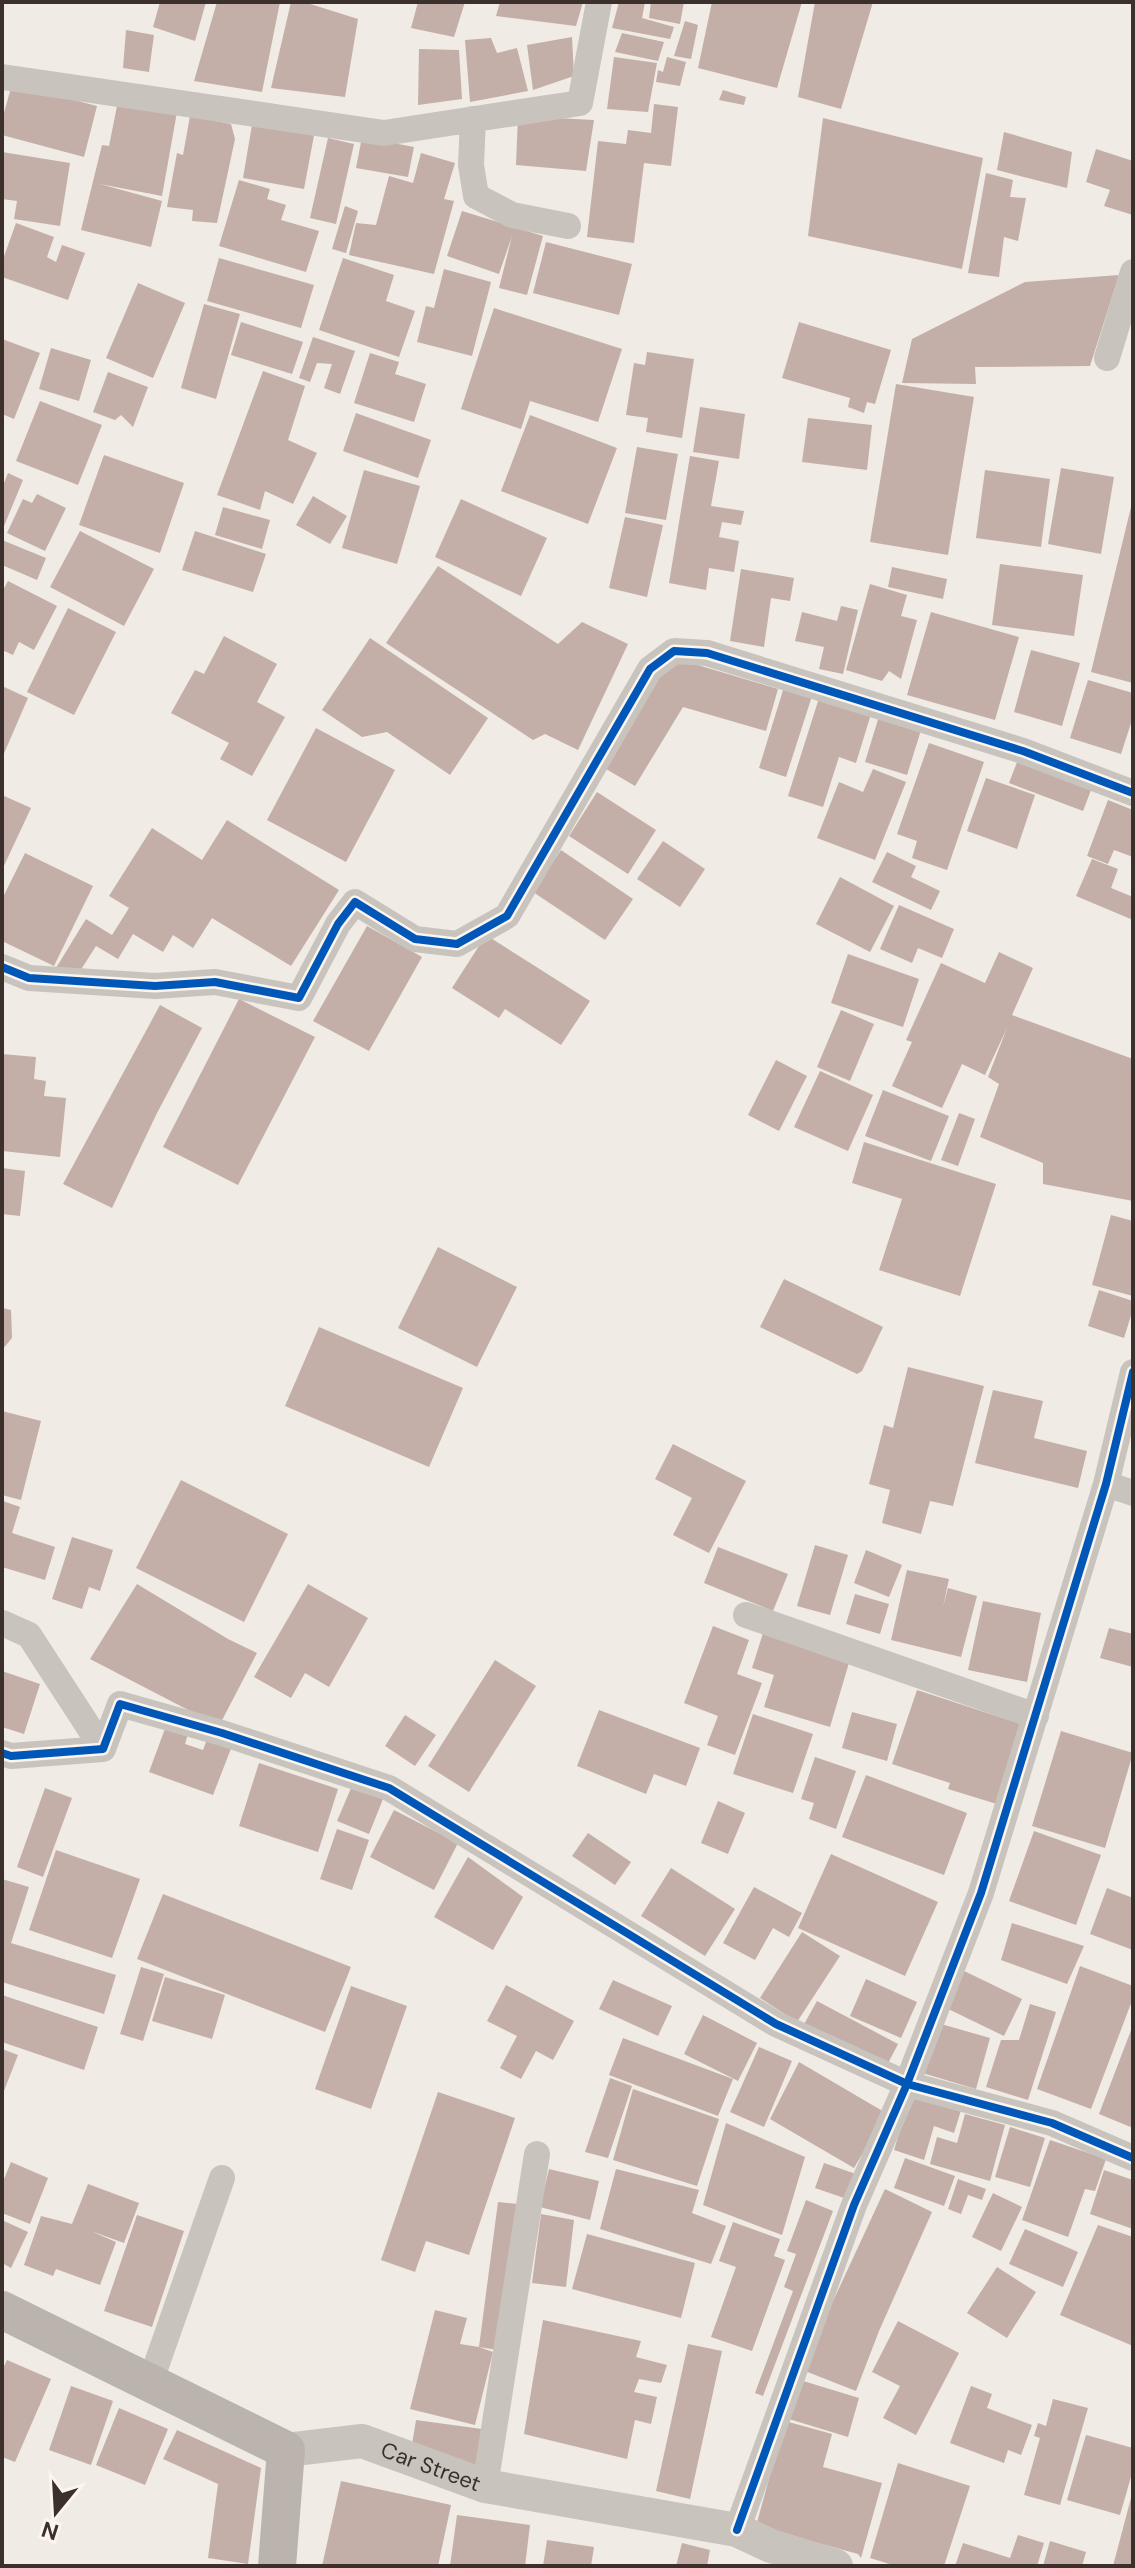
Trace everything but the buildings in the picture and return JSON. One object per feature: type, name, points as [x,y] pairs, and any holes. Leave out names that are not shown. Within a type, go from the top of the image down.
[{"type":"main road","points":[[2,2310],[286,2450],[277,2566]]},
{"type":"street","points":[[2,77],[384,133],[580,103],[599,2]]},
{"type":"street","points":[[473,119],[471,165],[476,196],[512,215],[568,226]]},
{"type":"street","points":[[1107,358],[1133,272]]},
{"type":"street","points":[[2,967],[29,978],[155,986],[215,982],[299,998],[338,924],[355,902],[415,939],[457,944],[507,916],[650,669],[674,651],[707,653],[1023,751],[1133,793]]},
{"type":"street","points":[[737,2530],[854,2205],[907,2084],[981,1893],[1106,1484],[1133,1372]]},
{"type":"street","points":[[1106,1484],[1133,1493]]},
{"type":"street","points":[[746,1615],[1036,1716]]},
{"type":"street","points":[[2,1623],[29,1635],[103,1749]]},
{"type":"street","points":[[103,1749],[120,1704],[222,1733],[389,1788],[776,2024],[907,2084],[1052,2123],[1133,2158]]},
{"type":"street","points":[[2,1753],[11,1756],[103,1749]]},
{"type":"street","points":[[485,2486],[537,2154]]},
{"type":"street","points":[[150,2383],[222,2178]]},
{"type":"street","name":"Car Street","points":[[286,2450],[362,2441],[485,2486],[737,2530],[769,2556],[836,2566]]},
{"type":"cycle path","points":[[2,967],[29,978],[155,986],[215,982],[299,998],[338,924],[355,902],[415,939],[457,944],[507,916],[650,669],[674,651],[707,653],[1023,751],[1133,793]]},
{"type":"cycle path","points":[[737,2530],[854,2205],[907,2084],[981,1893],[1106,1484],[1133,1372]]},
{"type":"cycle path","points":[[2,1753],[11,1756],[103,1749],[120,1704],[222,1733],[389,1788],[776,2024],[907,2084],[1052,2123],[1133,2158]]}]
